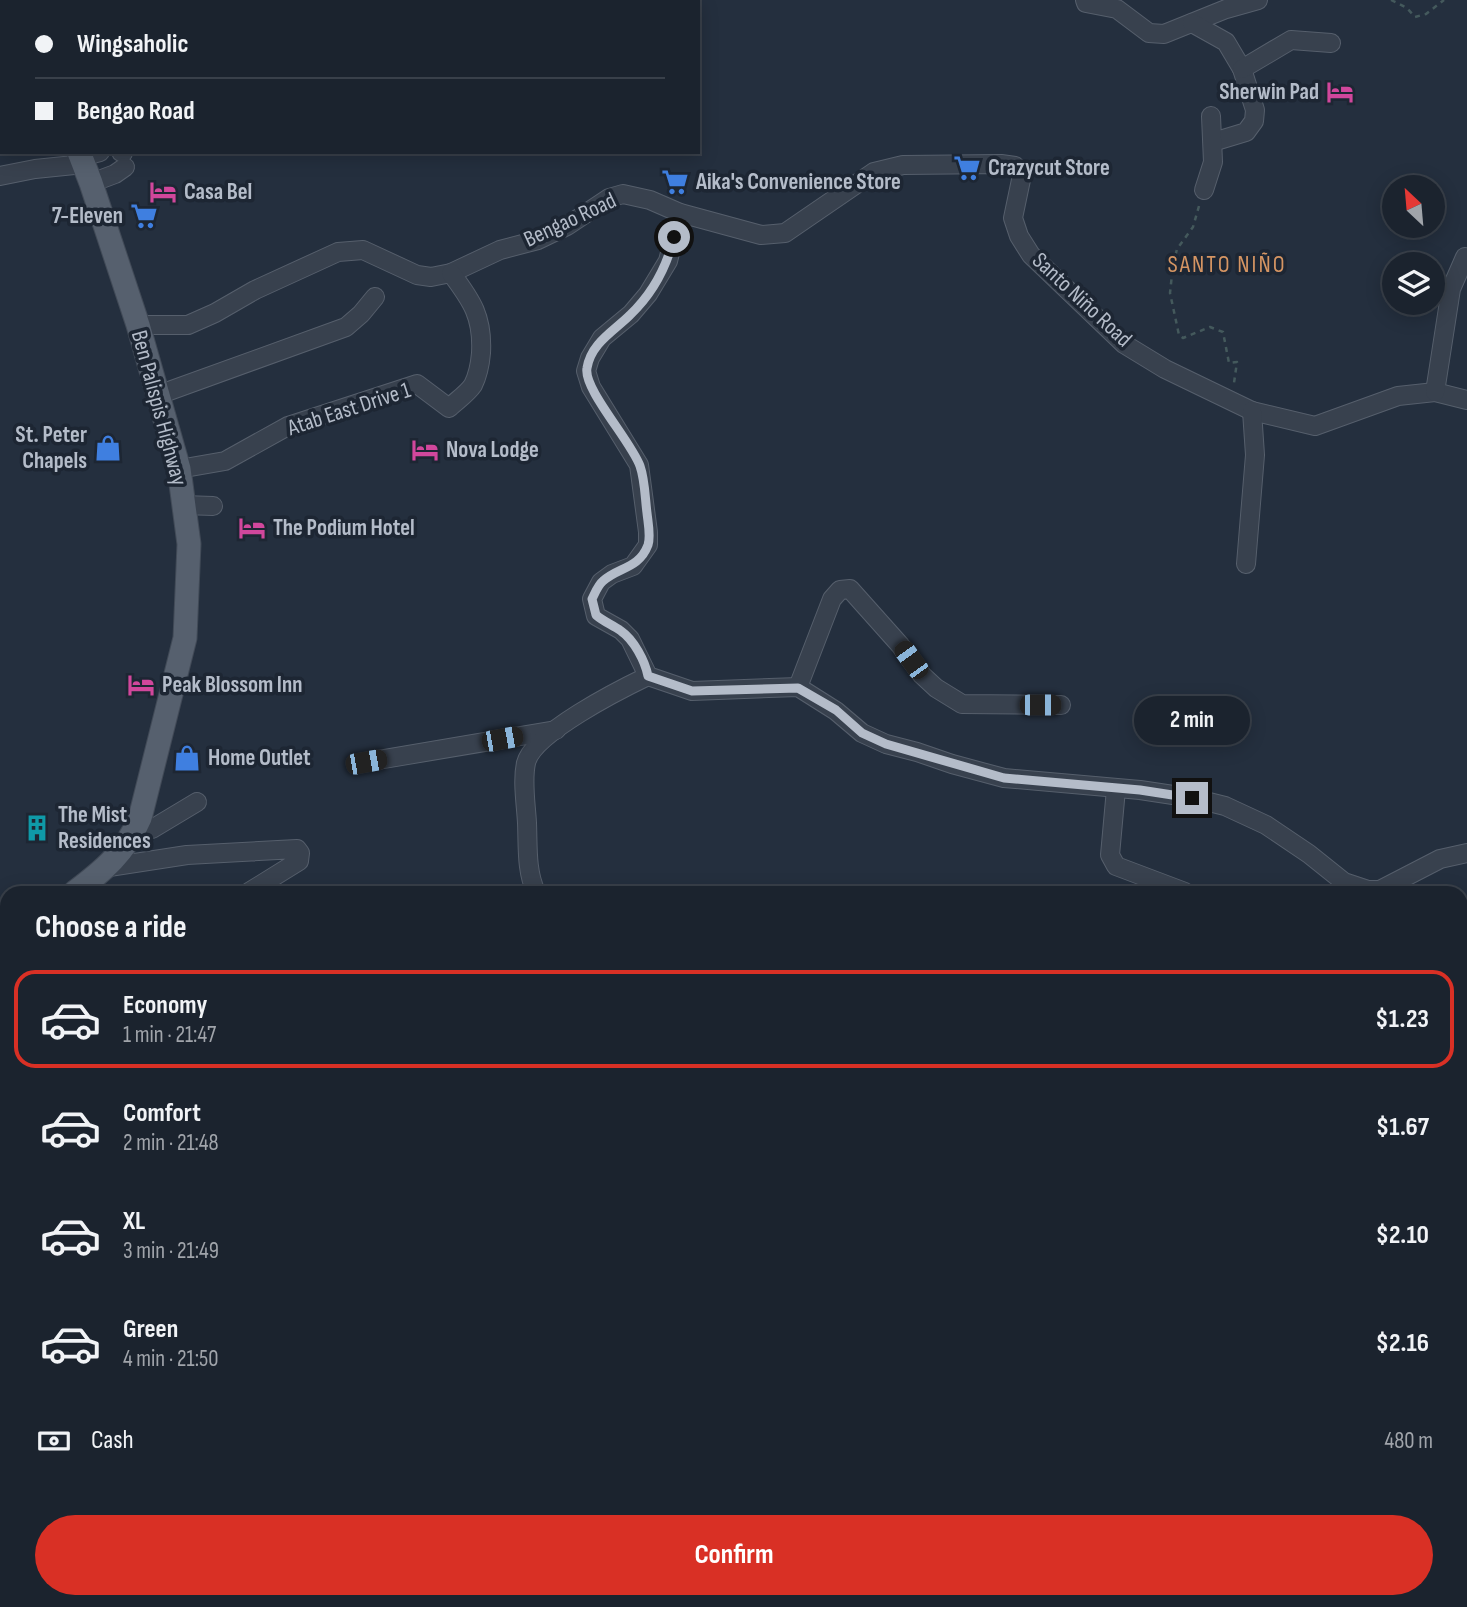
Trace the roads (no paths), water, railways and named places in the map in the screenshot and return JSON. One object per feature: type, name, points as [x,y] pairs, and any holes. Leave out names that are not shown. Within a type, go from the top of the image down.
[{"type":"main road","name":"Ben Palispis Highway","points":[[83,886],[109,867],[136,828],[154,769],[185,638],[189,544],[179,469],[87,162]]},
{"type":"street","points":[[1085,0],[1094,6],[1116,9],[1149,33],[1164,34],[1226,9],[1258,0]]},
{"type":"street","points":[[1192,23],[1226,42],[1242,69],[1255,110],[1254,121],[1246,132],[1213,142]]},
{"type":"street","points":[[1242,69],[1292,40],[1331,43]]},
{"type":"street","points":[[1203,190],[1213,162],[1211,116]]},
{"type":"street","points":[[0,176],[87,162],[115,174],[123,157]]},
{"type":"street","name":"Santo Niño Road","points":[[680,213],[761,235],[785,233],[874,172],[902,164],[1001,163],[1015,166],[1022,175],[1013,218],[1019,236],[1031,255],[1124,344],[1166,369],[1252,411],[1315,426],[1398,396],[1435,392],[1467,400]]},
{"type":"street","name":"Bengao Road","points":[[138,325],[188,325],[254,290],[338,252],[363,250],[417,275],[431,277],[450,273],[500,250],[538,240],[567,226],[609,198],[623,194],[650,200],[680,213]]},
{"type":"street","points":[[648,676],[630,639],[621,630],[596,615],[592,599],[601,582],[612,574],[633,566],[648,545],[649,532],[639,465],[591,387],[586,371],[602,338],[631,314],[648,294],[668,261],[680,213]]},
{"type":"street","points":[[1435,392],[1451,289],[1465,257]]},
{"type":"street","name":"Atab East Drive 1","points":[[179,469],[225,461],[288,426],[417,384],[449,408],[472,387],[480,367],[481,345],[481,323],[475,309],[450,273]]},
{"type":"street","points":[[158,395],[346,327],[375,298]]},
{"type":"street","points":[[1246,564],[1255,455],[1252,411]]},
{"type":"street","points":[[183,505],[213,506]]},
{"type":"street","points":[[798,688],[831,599],[840,590],[850,589],[900,645],[922,675],[962,705],[1061,705]]},
{"type":"street","points":[[534,886],[528,850],[526,762],[532,750],[556,730],[608,696],[648,676],[692,691],[798,688],[836,710],[862,733],[886,744],[1004,778],[1192,798],[1247,814],[1309,854],[1344,886]]},
{"type":"street","points":[[366,762],[556,730]]},
{"type":"street","points":[[1116,789],[1110,855],[1115,866],[1169,886]]},
{"type":"street","points":[[136,828],[152,829],[197,802]]},
{"type":"street","points":[[109,867],[187,855],[297,849],[300,853],[299,861],[259,886]]},
{"type":"street","points":[[1388,886],[1440,859],[1467,853]]},
{"type":"place","name":"Sherwin Pad","points":[[1340,92]]},
{"type":"place","name":"Crazycut Store","points":[[967,168]]},
{"type":"place","name":"Aika's Convenience Store","points":[[675,182]]},
{"type":"place","name":"Casa Bel","points":[[163,192]]},
{"type":"place","name":"7-Eleven","points":[[144,216]]},
{"type":"place","name":"St. Peter Chapels","points":[[108,448]]},
{"type":"place","name":"Nova Lodge","points":[[425,450]]},
{"type":"place","name":"The Podium Hotel","points":[[252,528]]},
{"type":"place","name":"Peak Blossom Inn","points":[[141,685]]},
{"type":"place","name":"Home Outlet","points":[[187,758]]},
{"type":"place","name":"The Mist Residences","points":[[37,828]]},
{"type":"district","name":"SANTO NIÑO","points":[[1227,264]]}]
